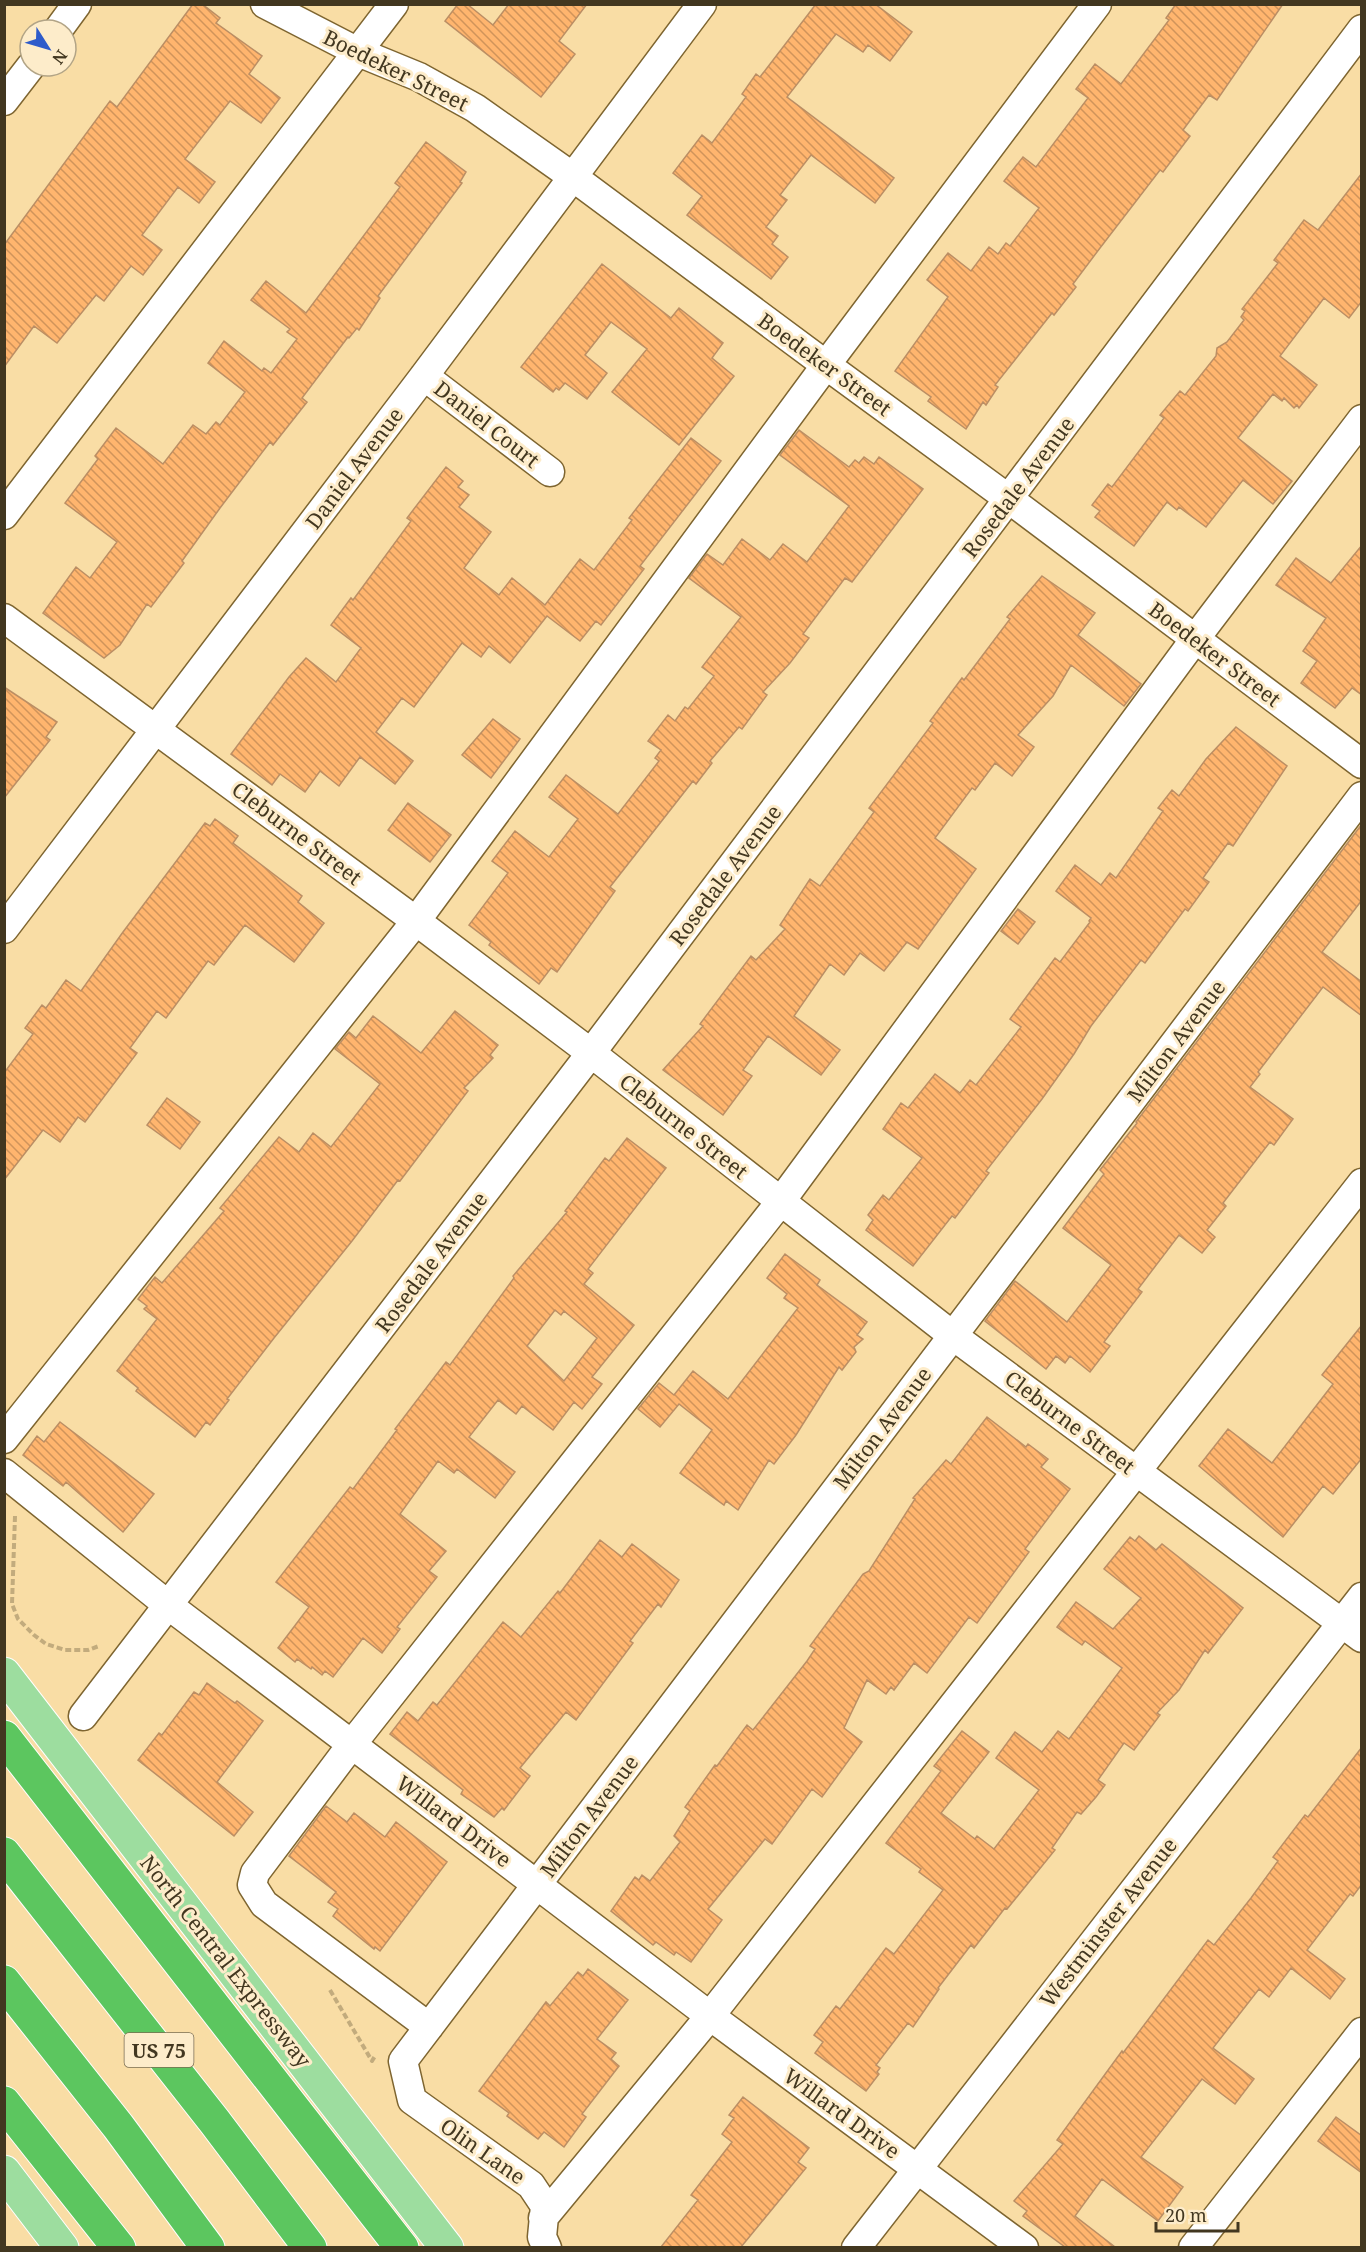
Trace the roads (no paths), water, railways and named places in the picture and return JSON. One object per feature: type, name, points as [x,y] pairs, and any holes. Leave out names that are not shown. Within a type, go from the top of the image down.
[{"type":"highway","points":[[4,1737],[402,2247]]},
{"type":"highway","name":"US 75","points":[[4,1854],[215,2122],[310,2247]]},
{"type":"highway","points":[[4,1982],[118,2126],[208,2247]]},
{"type":"highway","points":[[4,2103],[119,2247]]},
{"type":"main road","name":"North Central Expressway","points":[[4,1674],[447,2247]]},
{"type":"main road","points":[[4,2172],[62,2247]]},
{"type":"street","points":[[67,18],[77,4]]},
{"type":"street","name":"Boedeker Street","points":[[265,4],[358,52],[419,77],[475,108],[573,177],[1009,499],[1362,764]]},
{"type":"street","points":[[4,515],[394,4]]},
{"type":"street","name":"Daniel Avenue","points":[[4,929],[424,376],[702,4]]},
{"type":"street","points":[[4,1439],[416,921],[826,365],[1097,4]]},
{"type":"street","name":"Rosedale Avenue","points":[[83,1716],[591,1053],[1362,29]]},
{"type":"street","points":[[4,101],[22,78]]},
{"type":"street","name":"Daniel Court","points":[[424,376],[550,472]]},
{"type":"street","points":[[429,2028],[264,1904],[252,1885],[255,1873],[352,1744],[781,1201],[1195,639],[1362,419]]},
{"type":"street","name":"Cleburne Street","points":[[4,618],[416,921],[591,1053],[952,1335],[1351,1631]]},
{"type":"street","name":"Milton Avenue","points":[[403,2061],[1362,796]]},
{"type":"street","points":[[543,2218],[710,2016],[1135,1470],[1362,1183]]},
{"type":"street","name":"Willard Drive","points":[[4,1473],[168,1605],[710,2016],[1024,2247]]},
{"type":"street","name":"Westminster Avenue","points":[[856,2247],[1351,1631],[1362,1597]]},
{"type":"street","points":[[1193,2247],[1362,2032]]},
{"type":"street","name":"Olin Lane","points":[[403,2061],[412,2100],[531,2185],[545,2206],[542,2237],[547,2247]]}]
